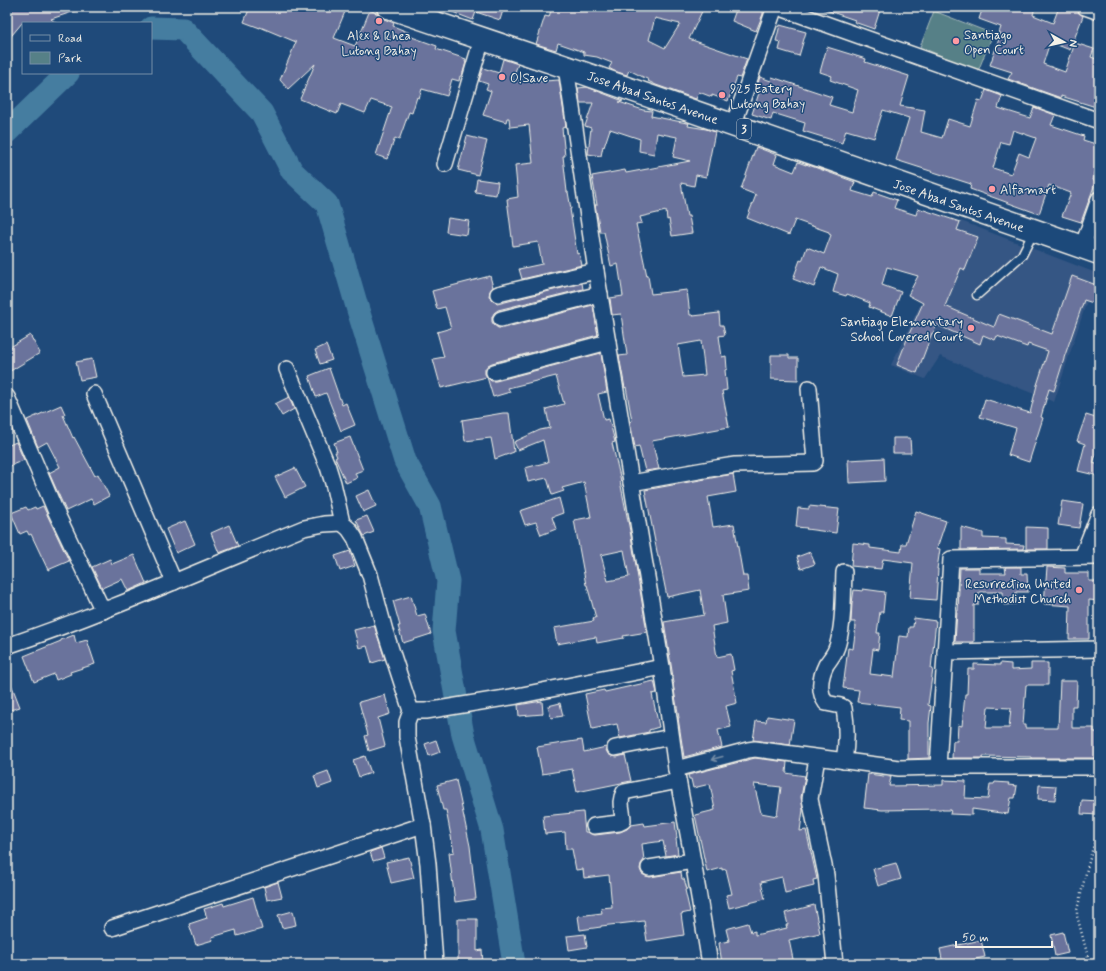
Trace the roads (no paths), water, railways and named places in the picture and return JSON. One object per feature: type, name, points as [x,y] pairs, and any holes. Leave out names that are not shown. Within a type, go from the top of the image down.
[{"type":"highway","name":"Jose Abad Santos Avenue","points":[[388,7],[566,67],[1091,250]]},
{"type":"street","points":[[733,126],[775,7]]},
{"type":"street","points":[[778,7],[1099,121]]},
{"type":"street","points":[[1085,7],[1099,12]]},
{"type":"street","points":[[445,164],[482,39]]},
{"type":"street","points":[[566,67],[596,271],[662,667],[677,775],[710,964]]},
{"type":"street","points":[[1091,250],[1099,199]]},
{"type":"street","points":[[498,294],[596,271]]},
{"type":"street","points":[[501,319],[600,294]]},
{"type":"street","points":[[494,372],[608,342]]},
{"type":"street","points":[[286,369],[328,467],[342,523],[349,529],[355,538],[370,575],[385,631],[411,710],[407,722],[406,736],[423,825],[428,864],[436,964]]},
{"type":"street","points":[[631,484],[710,468],[735,465],[812,464],[815,461],[809,388]]},
{"type":"street","points":[[94,394],[174,582]]},
{"type":"street","points":[[7,397],[56,512],[103,610]]},
{"type":"street","points":[[1082,557],[1099,514]]},
{"type":"street","points":[[7,645],[53,630],[304,528],[324,524],[342,523]]},
{"type":"street","points":[[938,767],[951,559],[1099,558]]},
{"type":"street","points":[[844,572],[840,636],[836,650],[826,665],[822,675],[820,690],[822,698],[826,703],[844,708],[846,720],[846,745],[844,761]]},
{"type":"street","points":[[945,652],[1099,649]]},
{"type":"street","points":[[411,710],[426,711],[450,708],[662,667]]},
{"type":"street","points":[[615,748],[671,737]]},
{"type":"street","points":[[594,826],[619,823],[623,821],[621,798],[624,792],[748,750],[755,749],[899,768],[1099,767]]},
{"type":"street","points":[[817,758],[810,799],[826,875],[835,964]]},
{"type":"street","points":[[112,928],[423,825]]},
{"type":"street","points":[[649,868],[693,861]]},
{"type":"lane","points":[[977,295],[1022,255],[1034,231]]},
{"type":"waterway","points":[[152,28],[183,29],[262,113],[292,171],[327,204],[405,461],[430,506],[448,581],[444,631],[456,697],[463,735],[492,830],[514,964]]},
{"type":"waterway","points":[[7,132],[67,74]]},
{"type":"place","name":"Alex & Rhea Lutong Bahay","points":[[379,21]]},
{"type":"place","name":"Santiago Open Court","points":[[956,41]]},
{"type":"place","name":"O!Save","points":[[502,77]]},
{"type":"place","name":"925 Eatery Lutong Bahay","points":[[722,95]]},
{"type":"place","name":"Alfamart","points":[[992,189]]},
{"type":"place","name":"Santiago Elementary School Covered Court","points":[[971,328]]},
{"type":"place","name":"Resurrection United Methodist Church","points":[[1079,590]]}]
